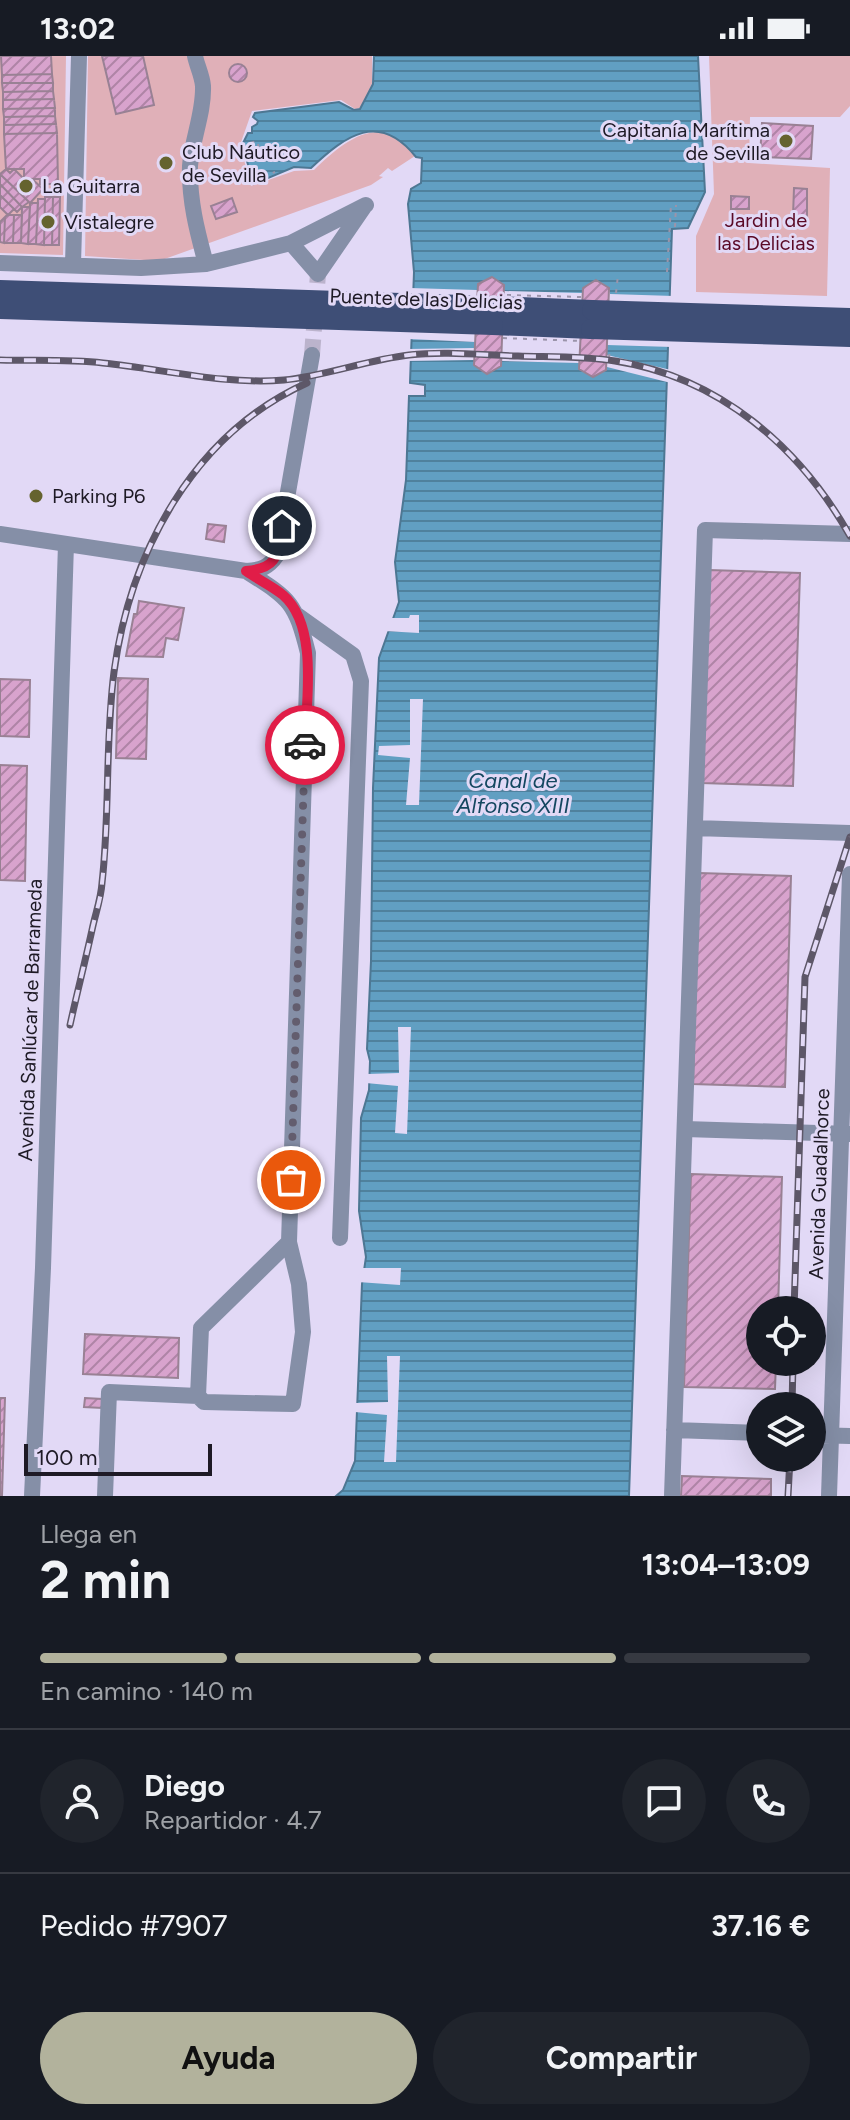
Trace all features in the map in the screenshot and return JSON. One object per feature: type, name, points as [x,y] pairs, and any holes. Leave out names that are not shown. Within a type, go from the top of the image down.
[{"type":"main road","name":"Puente de las Delicias","points":[[0,290],[850,318]]},
{"type":"main road","name":"Puente de las Delicias","points":[[0,309],[850,337]]},
{"type":"street","points":[[73,264],[79,56]]},
{"type":"street","points":[[195,56],[203,88],[201,113],[193,141],[190,185],[194,218],[206,264]]},
{"type":"street","points":[[0,263],[141,268],[206,264],[291,243],[366,205],[318,274],[291,243]]},
{"type":"street","points":[[0,534],[246,571],[262,570],[277,555],[312,355]]},
{"type":"street","points":[[672,1496],[705,530],[850,534]]},
{"type":"street","name":"Avenida Sanlúcar de Barrameda","points":[[32,1496],[43,1268],[66,544]]},
{"type":"street","points":[[105,1496],[109,1392],[198,1396],[204,1402],[293,1404],[303,1332],[299,1284],[289,1242],[308,653],[297,615],[284,596],[246,571]]},
{"type":"street","points":[[297,615],[345,647],[358,665],[366,750],[340,1238]]},
{"type":"street","points":[[695,828],[850,833]]},
{"type":"street","name":"Avenida Guadalhorce","points":[[829,1496],[846,1134],[850,874]]},
{"type":"street","points":[[685,1129],[846,1134]]},
{"type":"street","points":[[198,1396],[201,1328],[289,1242]]},
{"type":"street","points":[[674,1430],[746,1433]]},
{"type":"street","points":[[826,1435],[850,1436]]},
{"type":"path","points":[[249,157],[255,178],[275,172]]},
{"type":"path","points":[[667,272],[671,205]]},
{"type":"path","points":[[675,227],[676,205]]},
{"type":"green space","points":[[0,56],[66,56],[63,255],[0,253]]},
{"type":"green space","name":"Club Náutico de Sevilla","points":[[88,56],[372,56],[372,84],[361,108],[355,109],[341,100],[252,111],[240,145],[251,186],[294,171],[314,170],[338,149],[364,134],[390,134],[403,142],[415,156],[392,171],[388,168],[379,176],[383,177],[371,185],[159,261],[85,256]]},
{"type":"green space","name":"Jardin de las Delicias","points":[[709,56],[850,56],[850,106],[840,117],[750,117],[749,163],[830,168],[827,296],[696,292],[696,236],[714,194]]},
{"type":"water","name":"Canal de Alfonso XIII","points":[[374,56],[698,56],[705,192],[688,228],[672,229],[629,1496],[336,1496],[343,1490],[355,1461],[362,1284],[366,1257],[359,1211],[361,1118],[369,1090],[370,1061],[367,1049],[373,788],[379,658],[399,602],[395,562],[406,480],[409,396],[425,396],[425,385],[410,383],[414,272],[408,204],[411,189],[421,183],[422,158],[416,157],[389,135],[363,133],[337,146],[311,168],[294,167],[254,184],[242,145],[257,124],[253,117],[255,113],[339,102],[354,110],[360,109],[373,84]]},
{"type":"pier","points":[[492,277],[504,285],[504,291],[582,293],[583,288],[596,280],[609,288],[610,294],[674,296],[672,347],[607,345],[607,355],[671,370],[671,383],[607,367],[593,377],[579,369],[579,363],[501,361],[501,366],[487,374],[474,365],[474,360],[407,361],[407,349],[475,348],[475,342],[408,339],[410,288],[477,290],[478,284]]},
{"type":"pier","points":[[410,615],[419,615],[419,633],[384,631],[389,618],[409,618]]},
{"type":"pier","points":[[410,699],[423,699],[419,805],[406,805],[410,758],[378,755],[379,746],[410,745]]},
{"type":"pier","points":[[398,1027],[411,1027],[407,1134],[395,1133],[398,1086],[366,1083],[367,1074],[399,1073]]},
{"type":"pier","points":[[360,1268],[401,1268],[400,1285],[358,1282]]},
{"type":"pier","points":[[387,1356],[400,1356],[396,1462],[384,1462],[387,1415],[355,1412],[356,1403],[388,1402]]},
{"type":"building","points":[[1,56],[51,56],[52,74],[2,75]]},
{"type":"building","points":[[102,56],[143,56],[154,105],[116,114]]},
{"type":"building","points":[[238,64],[247,73],[238,82],[229,73]]},
{"type":"building","points":[[52,74],[53,83],[2,83],[2,75]]},
{"type":"building","points":[[2,83],[53,83],[53,91],[3,92]]},
{"type":"building","points":[[53,91],[54,99],[3,100],[3,92]]},
{"type":"building","points":[[54,99],[55,108],[3,109],[3,100]]},
{"type":"building","points":[[55,108],[55,116],[4,117],[3,109]]},
{"type":"building","points":[[55,116],[56,124],[4,125],[4,117]]},
{"type":"building","name":"Capitanía Marítima de Sevilla","points":[[762,123],[813,126],[811,159],[760,157]]},
{"type":"building","name":"Capitanía Marítima de Sevilla","points":[[762,123],[813,126],[811,159],[760,157]]},
{"type":"building","points":[[56,124],[57,133],[4,134],[4,125]]},
{"type":"building","points":[[57,133],[58,184],[40,184],[40,179],[24,179],[24,169],[6,169],[4,134]]},
{"type":"building","name":"La Guitarra","points":[[6,169],[10,173],[14,169],[28,183],[32,179],[43,189],[30,203],[0,174]]},
{"type":"building","points":[[0,174],[29,202],[22,207],[0,184]]},
{"type":"building","points":[[0,184],[22,207],[17,212],[0,195]]},
{"type":"building","points":[[794,188],[807,189],[807,216],[793,216]]},
{"type":"building","points":[[0,195],[14,209],[8,215],[0,207]]},
{"type":"building","points":[[731,196],[749,197],[749,209],[731,209]]},
{"type":"building","name":"Vistalegre","points":[[45,197],[53,197],[52,245],[44,245]]},
{"type":"building","points":[[53,197],[60,197],[59,245],[52,245]]},
{"type":"building","points":[[232,198],[237,212],[216,219],[211,206]]},
{"type":"building","points":[[38,199],[45,199],[44,245],[36,244]]},
{"type":"building","points":[[30,203],[38,203],[36,244],[28,244]]},
{"type":"building","points":[[22,207],[30,207],[28,244],[21,243]]},
{"type":"building","points":[[14,215],[13,243],[4,243],[5,217]]},
{"type":"building","points":[[14,215],[22,215],[21,243],[13,243]]},
{"type":"building","points":[[5,217],[4,243],[0,242],[0,222]]},
{"type":"building","points":[[492,277],[504,285],[501,366],[487,374],[474,365],[478,284]]},
{"type":"building","points":[[596,280],[609,288],[606,370],[593,377],[579,369],[583,288]]},
{"type":"building","points":[[208,524],[226,526],[224,542],[206,539]]},
{"type":"building","points":[[709,570],[800,573],[793,786],[702,783]]},
{"type":"building","points":[[139,601],[184,608],[178,640],[166,638],[163,657],[126,656]]},
{"type":"building","points":[[118,678],[148,679],[146,759],[116,758]]},
{"type":"building","points":[[0,679],[30,680],[29,737],[0,736]]},
{"type":"building","points":[[0,765],[27,766],[25,881],[0,880]]},
{"type":"building","points":[[699,873],[791,876],[785,1087],[693,1084]]},
{"type":"building","points":[[691,1174],[782,1177],[778,1296],[746,1296],[746,1376],[775,1376],[775,1389],[684,1387]]},
{"type":"building","points":[[85,1334],[179,1338],[178,1378],[83,1374]]},
{"type":"building","points":[[0,1398],[5,1398],[2,1496],[0,1496]]},
{"type":"building","points":[[85,1398],[102,1399],[102,1408],[84,1407]]},
{"type":"building","points":[[682,1476],[771,1479],[771,1496],[681,1496]]},
{"type":"tunnel","points":[[312,355],[318,274]]},
{"type":"railway","points":[[0,360],[90,362],[261,381],[299,378],[393,357],[423,354],[615,361],[653,369],[689,383],[753,421],[807,473],[850,536]]},
{"type":"railway","points":[[70,1025],[101,889],[114,672],[122,628],[135,584],[152,542],[174,502],[200,465],[231,433],[267,405],[307,383]]},
{"type":"railway","points":[[794,1296],[805,977],[850,837]]},
{"type":"railway","points":[[792,1392],[793,1376]]},
{"type":"railway","points":[[788,1496],[789,1472]]},
{"type":"way so far","points":[[291,1180],[305,745]]},
{"type":"place","name":"Capitanía Marítima de Sevilla","points":[[786,141]]},
{"type":"place","name":"Club Náutico de Sevilla","points":[[166,163]]},
{"type":"place","name":"La Guitarra","points":[[26,186]]},
{"type":"place","name":"Vistalegre","points":[[48,222]]},
{"type":"place","name":"Parking P6","points":[[36,496]]},
{"type":"route","points":[[282,526],[277,555],[271,564],[262,570],[246,571],[284,596],[297,615],[308,653],[305,745]]}]
